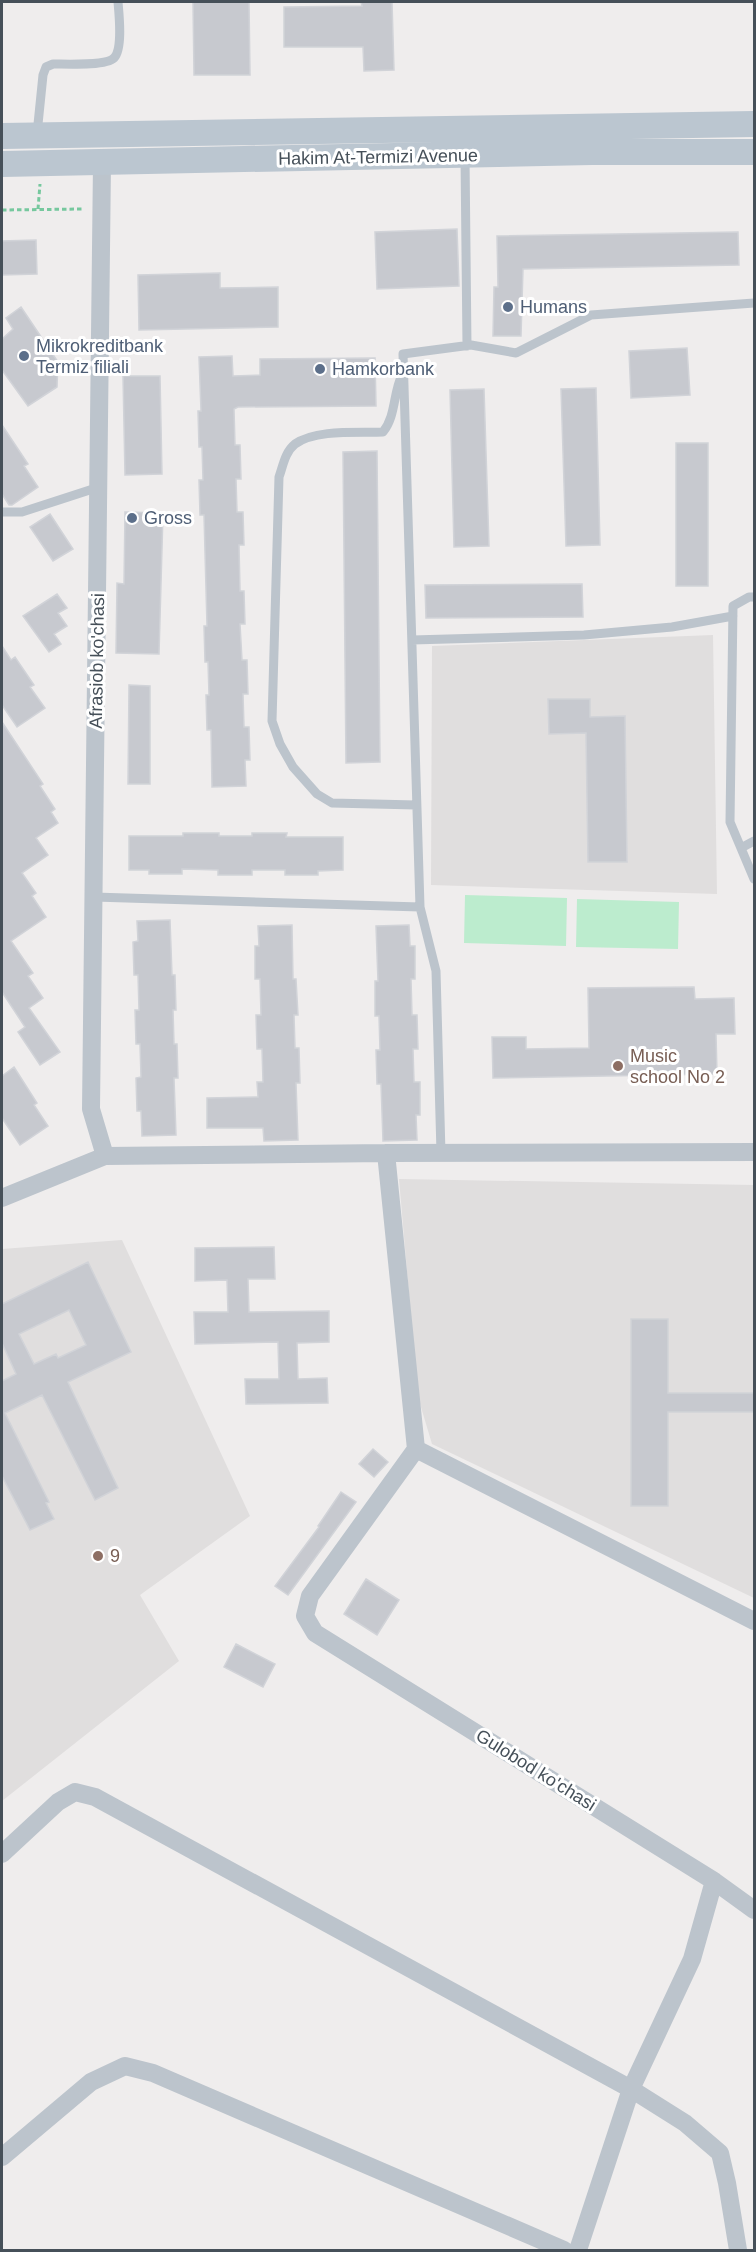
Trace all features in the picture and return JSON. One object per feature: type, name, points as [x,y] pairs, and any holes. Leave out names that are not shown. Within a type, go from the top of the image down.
[{"type":"main road","name":"Hakim At-Termizi Avenue","points":[[2,136],[754,124]]},
{"type":"main road","name":"Hakim At-Termizi Avenue","points":[[2,164],[592,152],[754,152]]},
{"type":"street","name":"Afrasiob ko'chasi","points":[[102,163],[92,1109],[105,1156]]},
{"type":"street","points":[[2,1198],[105,1156],[754,1152]]},
{"type":"street","points":[[386,1153],[416,1449],[754,1621]]},
{"type":"street","name":"Gulobod ko'chasi","points":[[416,1449],[310,1596],[305,1616],[315,1633],[714,1881],[754,1910]]},
{"type":"street","points":[[2,1854],[58,1802],[75,1792],[95,1797],[631,2089],[685,2123],[720,2153],[738,2250]]},
{"type":"street","points":[[578,2250],[631,2089],[692,1959],[714,1881]]},
{"type":"street","points":[[2,2157],[91,2082],[125,2066],[153,2073],[564,2250]]},
{"type":"lane","points":[[36,136],[43,75],[46,67],[53,64],[106,62],[115,57],[119,46],[118,2]]},
{"type":"lane","points":[[465,155],[467,346]]},
{"type":"lane","points":[[441,1153],[436,971],[420,908],[403,354],[467,346],[516,353],[591,315],[754,303]]},
{"type":"lane","points":[[404,372],[396,388],[389,424],[383,432],[312,437],[295,444],[286,455],[279,477],[272,721],[280,744],[293,767],[317,794],[332,803],[416,805]]},
{"type":"lane","points":[[2,512],[22,512],[99,487]]},
{"type":"lane","points":[[754,597],[749,597],[733,606],[730,822],[754,879]]},
{"type":"lane","points":[[412,640],[584,635],[672,627],[733,616]]},
{"type":"lane","points":[[741,848],[754,841]]},
{"type":"lane","points":[[94,897],[420,908]]},
{"type":"path","points":[[2,210],[102,209]]},
{"type":"shaded area","points":[[713,635],[717,894],[431,885],[432,646]]},
{"type":"shaded area","points":[[399,1179],[754,1185],[754,1598],[432,1444],[418,1397]]},
{"type":"shaded area","name":"9","points":[[122,1240],[250,1516],[140,1595],[179,1661],[2,1801],[2,1249]]},
{"type":"green space","points":[[465,895],[567,898],[566,946],[464,943]]},
{"type":"green space","points":[[577,899],[679,902],[678,949],[576,947]]},
{"type":"building","points":[[193,2],[249,2],[250,75],[194,75]]},
{"type":"building","points":[[361,2],[392,2],[394,70],[364,71],[363,47],[284,47],[284,7],[362,6]]},
{"type":"building","points":[[457,229],[459,286],[377,289],[375,232]]},
{"type":"building","points":[[738,232],[739,265],[523,269],[521,336],[493,336],[494,287],[498,287],[497,236]]},
{"type":"building","points":[[36,240],[37,274],[2,275],[2,241]]},
{"type":"building","points":[[220,273],[220,288],[278,287],[278,327],[139,330],[138,275]]},
{"type":"building","points":[[21,307],[58,362],[57,387],[28,406],[2,370],[2,339],[13,329],[6,318]]},
{"type":"building","points":[[687,348],[690,395],[631,398],[629,351]]},
{"type":"building","points":[[232,356],[233,376],[260,375],[260,359],[375,358],[376,406],[238,407],[234,409],[235,445],[240,445],[241,479],[236,479],[237,512],[243,512],[244,545],[239,545],[240,591],[244,591],[245,624],[240,624],[242,660],[247,660],[248,694],[243,694],[244,727],[249,727],[250,760],[245,760],[246,786],[212,787],[211,730],[207,730],[208,662],[205,662],[204,626],[207,626],[204,515],[200,515],[199,480],[203,480],[202,447],[199,447],[198,411],[201,411],[199,357]]},
{"type":"building","points":[[123,376],[160,376],[162,474],[125,475]]},
{"type":"building","points":[[596,388],[600,545],[566,546],[561,389]]},
{"type":"building","points":[[484,389],[489,546],[454,547],[450,390]]},
{"type":"building","points":[[2,425],[28,464],[24,466],[38,487],[12,505],[9,505],[2,494]]},
{"type":"building","points":[[676,443],[708,443],[708,586],[676,586]]},
{"type":"building","points":[[377,451],[380,762],[346,763],[343,452]]},
{"type":"building","points":[[125,512],[163,513],[159,654],[116,653],[117,583],[124,584]]},
{"type":"building","points":[[50,514],[73,549],[53,561],[30,527]]},
{"type":"building","points":[[582,584],[583,617],[426,618],[425,585]]},
{"type":"building","points":[[57,594],[67,608],[58,613],[67,626],[54,634],[61,644],[49,652],[23,616]]},
{"type":"building","points":[[2,646],[11,660],[15,657],[34,685],[30,687],[45,708],[17,727],[2,705]]},
{"type":"building","points":[[129,685],[150,686],[150,784],[128,784]]},
{"type":"building","points":[[548,699],[590,699],[590,717],[625,716],[627,862],[588,862],[586,733],[549,734]]},
{"type":"building","points":[[2,722],[43,784],[40,786],[55,809],[51,812],[58,823],[36,838],[48,855],[22,873],[36,893],[32,896],[46,917],[11,941],[33,973],[28,976],[43,998],[29,1008],[60,1052],[40,1065],[18,1032],[25,1027],[2,992]]},
{"type":"building","points":[[183,833],[252,836],[252,833],[287,833],[286,837],[343,837],[343,870],[318,871],[318,875],[285,875],[285,870],[252,870],[252,875],[218,875],[218,870],[182,869],[182,874],[149,874],[149,870],[129,870],[129,836],[183,836]]},
{"type":"building","points":[[170,920],[172,975],[175,975],[174,1044],[177,1044],[178,1078],[174,1078],[176,1135],[142,1136],[141,1111],[137,1111],[136,1078],[141,1077],[140,1044],[136,1044],[135,1010],[139,1010],[138,975],[134,975],[133,942],[138,941],[137,921]]},
{"type":"building","points":[[292,925],[293,979],[296,979],[298,1015],[294,1015],[295,1048],[299,1048],[300,1083],[296,1083],[298,1140],[264,1141],[263,1128],[207,1128],[207,1098],[258,1097],[257,1082],[263,1082],[262,1049],[257,1049],[256,1015],[261,1015],[260,979],[255,979],[255,946],[259,946],[258,926]]},
{"type":"building","points":[[409,925],[410,946],[415,946],[415,979],[411,979],[412,1015],[417,1015],[418,1049],[413,1049],[414,1082],[420,1082],[420,1115],[416,1115],[417,1140],[383,1141],[381,1084],[377,1084],[376,1050],[380,1050],[379,1016],[375,1016],[375,981],[378,981],[376,926]]},
{"type":"building","points":[[694,987],[695,999],[734,998],[735,1034],[716,1034],[717,1074],[493,1078],[492,1037],[526,1037],[526,1049],[589,1048],[588,988]]},
{"type":"building","points":[[14,1067],[37,1103],[34,1105],[48,1126],[20,1145],[2,1118],[2,1076]]},
{"type":"building","points":[[274,1247],[275,1279],[248,1279],[249,1312],[329,1311],[329,1342],[297,1343],[298,1379],[327,1378],[328,1403],[246,1404],[245,1379],[279,1379],[278,1342],[195,1344],[194,1312],[228,1312],[227,1280],[195,1281],[195,1248]]},
{"type":"building","points":[[88,1262],[131,1352],[68,1382],[118,1488],[95,1500],[42,1395],[5,1413],[49,1502],[46,1503],[54,1519],[30,1530],[2,1476],[2,1381],[16,1374],[2,1343],[2,1304]],"holes":[[[69,1310],[86,1345],[58,1358],[56,1354],[34,1364],[19,1334]]]},
{"type":"building","points":[[631,1319],[668,1319],[668,1393],[754,1393],[754,1412],[668,1412],[668,1506],[631,1506]]},
{"type":"building","points":[[373,1449],[388,1462],[374,1477],[359,1464]]},
{"type":"building","points":[[341,1492],[356,1502],[288,1595],[275,1586],[319,1527]]},
{"type":"building","points":[[366,1579],[399,1600],[377,1635],[344,1614]]},
{"type":"building","points":[[236,1644],[275,1664],[263,1687],[224,1667]]},
{"type":"place","name":"Humans","points":[[508,307]]},
{"type":"place","name":"Mikrokreditbank Termiz filiali","points":[[24,356]]},
{"type":"place","name":"Hamkorbank","points":[[320,369]]},
{"type":"place","name":"Gross","points":[[132,518]]},
{"type":"place","name":"Music school No 2","points":[[618,1066]]},
{"type":"place","name":"9","points":[[98,1556]]}]
